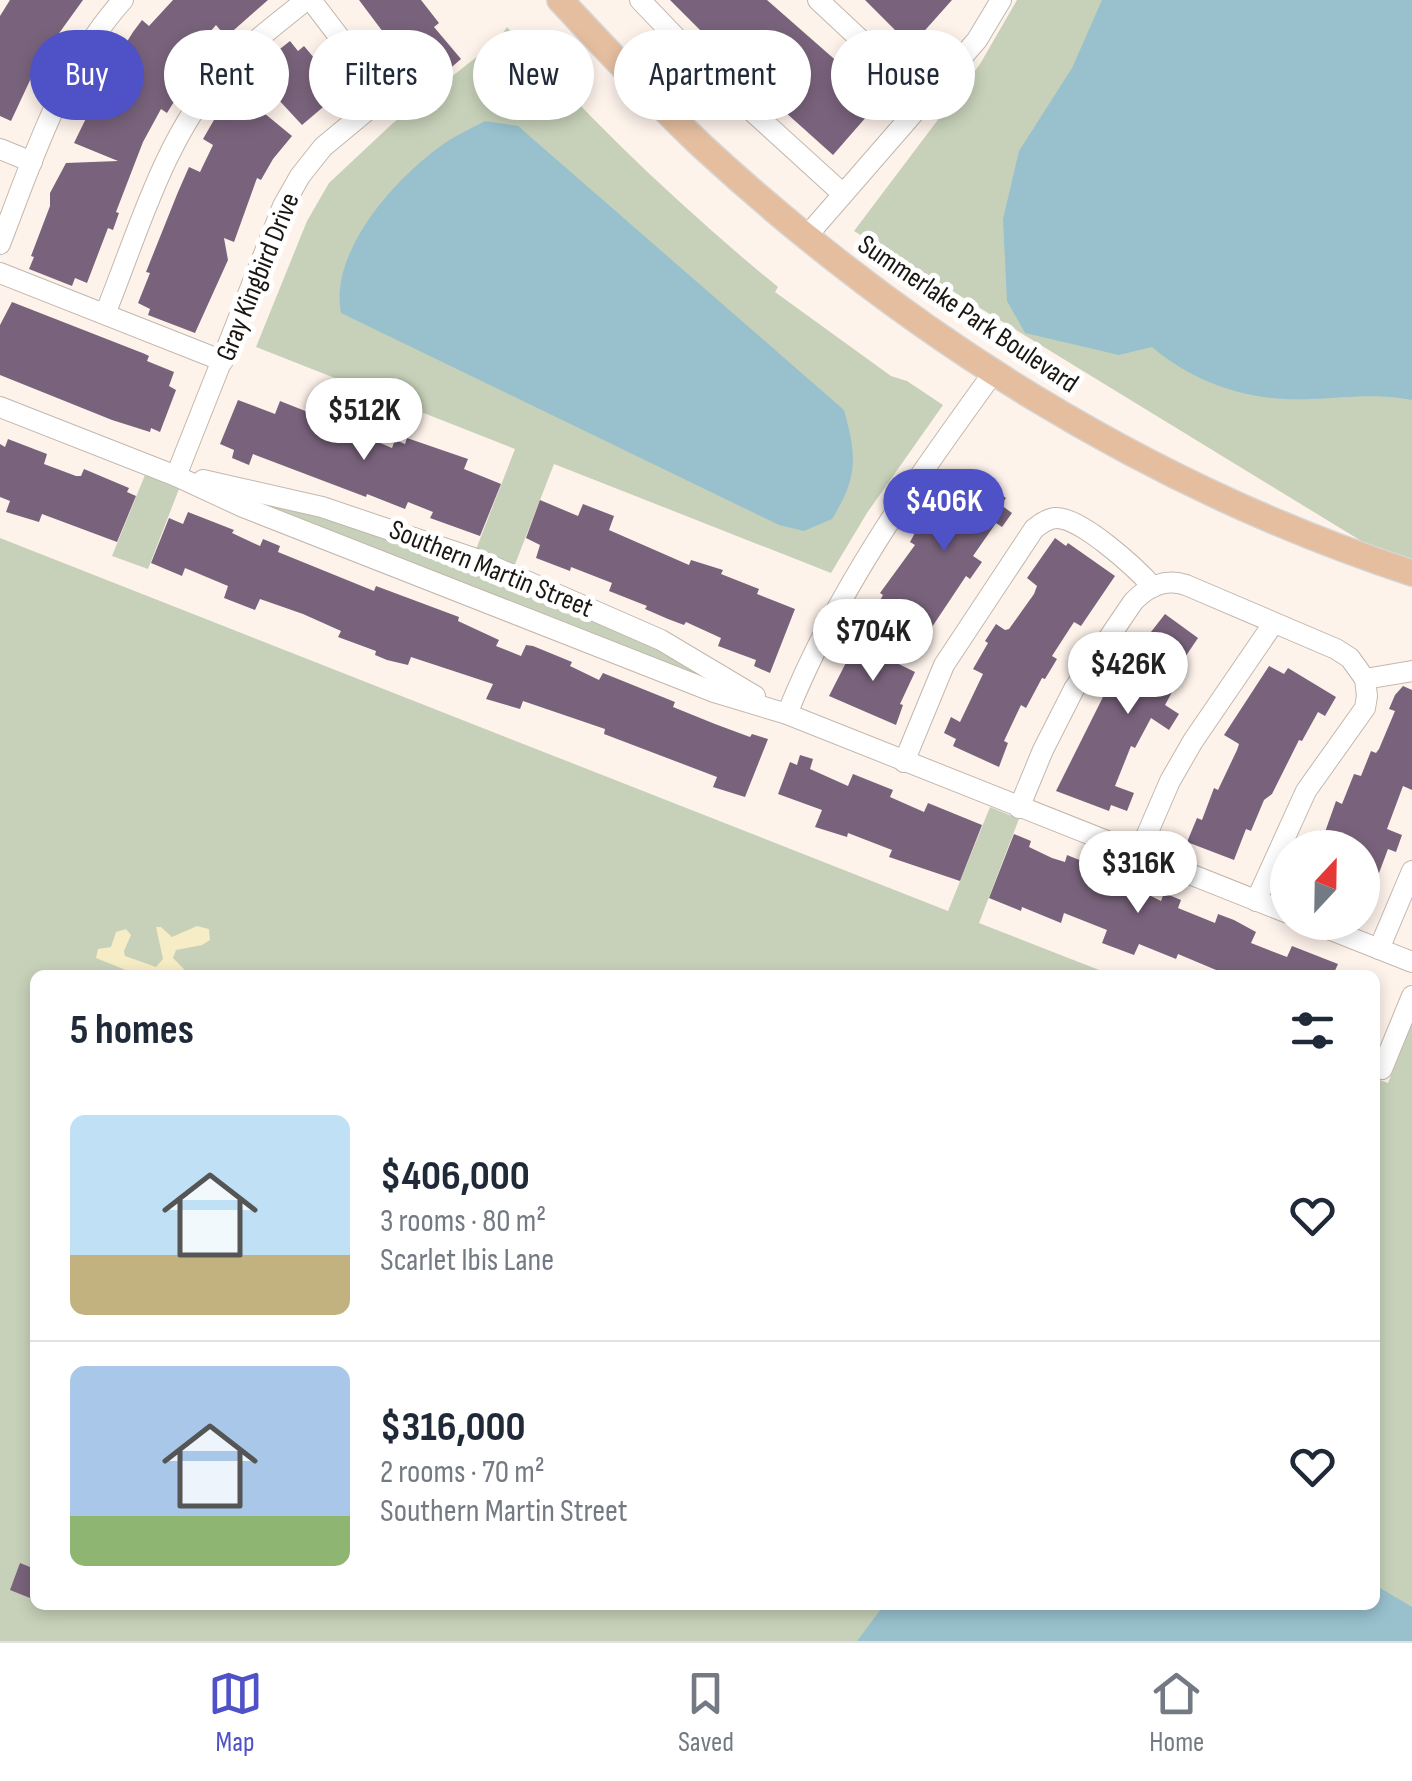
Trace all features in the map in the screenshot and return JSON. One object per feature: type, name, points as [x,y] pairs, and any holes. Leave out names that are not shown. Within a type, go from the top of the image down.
[{"type":"main road","name":"Summerlake Park Boulevard","points":[[560,0],[702,146],[806,237],[886,300],[993,373],[1175,478],[1287,527],[1412,573]]},
{"type":"street","points":[[0,244],[69,78],[123,0]]},
{"type":"street","points":[[106,314],[179,135],[222,73],[253,42],[308,0]]},
{"type":"street","name":"Gray Kingbird Drive","points":[[176,476],[283,206],[324,146],[364,113],[370,103],[369,76],[308,0]]},
{"type":"street","points":[[640,0],[709,72],[843,194]]},
{"type":"street","points":[[818,0],[850,30]]},
{"type":"street","points":[[975,42],[1000,0]]},
{"type":"street","points":[[806,237],[908,120]]},
{"type":"street","points":[[0,150],[32,162]]},
{"type":"street","points":[[0,272],[224,361]]},
{"type":"street","points":[[786,714],[811,654],[846,588],[888,519],[993,373]]},
{"type":"street","name":"Southern Martin Street","points":[[0,407],[261,514],[696,685],[786,714],[1270,906]]},
{"type":"street","name":"Southern Martin Street","points":[[176,476],[322,507],[476,558],[661,640],[786,714]]},
{"type":"street","points":[[904,762],[944,664],[1034,528],[1044,521],[1064,519],[1077,525],[1134,567],[1154,587]]},
{"type":"street","points":[[1020,808],[1042,750],[1074,689],[1133,602],[1144,590],[1177,582],[1336,649],[1358,666],[1365,679],[1368,696],[1364,708],[1306,790],[1256,901]]},
{"type":"street","points":[[1138,855],[1170,781],[1193,741],[1273,624]]},
{"type":"street","points":[[1365,679],[1412,670]]},
{"type":"street","points":[[1379,949],[1412,871]]},
{"type":"street","points":[[1357,940],[1412,962]]},
{"type":"street","points":[[1382,1070],[1412,996]]},
{"type":"green space","points":[[1017,0],[1412,0],[1412,563],[1376,550],[854,231],[938,120],[975,120],[975,71]]},
{"type":"green space","points":[[473,60],[473,120],[594,119],[706,226],[778,287],[775,292],[891,376],[907,381],[943,405],[867,513],[831,573],[554,464],[514,567],[475,552],[515,449],[256,347],[307,221],[329,183],[397,120],[453,120],[453,76]]},
{"type":"green space","points":[[145,475],[179,489],[148,569],[112,556]]},
{"type":"green space","points":[[244,494],[431,549],[633,634],[722,684],[283,516]]},
{"type":"green space","points":[[0,538],[948,911],[990,807],[1019,819],[979,923],[1099,970],[30,970],[30,1610],[1380,1610],[1380,1080],[1388,1083],[1412,1023],[1412,1641],[0,1641]]},
{"type":"sand","points":[[197,926],[209,929],[210,940],[176,950],[173,958],[184,970],[126,970],[96,958],[98,949],[111,947],[116,932],[126,929],[131,935],[125,956],[156,967],[163,959],[156,927],[172,937]]},
{"type":"water","points":[[1102,0],[1412,0],[1412,400],[1373,396],[1289,399],[1247,394],[1188,372],[1152,347],[1119,355],[1025,333],[1007,301],[1003,219],[1019,151],[1072,68]]},
{"type":"water","points":[[485,121],[518,126],[844,410],[853,466],[847,491],[832,519],[804,531],[779,525],[341,313],[345,267],[368,220],[420,162],[449,140]]},
{"type":"water","points":[[1380,1588],[1412,1607],[1412,1641],[857,1641],[880,1610],[1380,1610]]},
{"type":"building","points":[[10,0],[83,0],[61,30],[30,30],[30,80],[11,121],[0,116],[0,16]]},
{"type":"building","points":[[173,0],[268,0],[234,30],[220,30],[216,25],[212,30],[164,30],[164,111],[161,109],[143,142],[113,230],[108,228],[87,283],[75,278],[72,286],[29,269],[34,257],[31,256],[50,206],[50,193],[66,163],[118,161],[74,143],[85,120],[144,120],[144,30],[134,30],[142,20],[149,26]]},
{"type":"building","points":[[359,0],[421,0],[439,23],[434,27],[437,30],[382,30]]},
{"type":"building","points":[[670,0],[767,0],[801,30],[700,30]]},
{"type":"building","points":[[865,0],[952,0],[925,30],[895,30]]},
{"type":"building","points":[[811,39],[831,56],[831,120],[864,120],[833,155],[794,120],[811,120]]},
{"type":"building","points":[[289,42],[298,51],[304,46],[309,52],[309,119],[302,125],[289,111]]},
{"type":"building","points":[[453,50],[461,59],[453,66]]},
{"type":"building","points":[[214,120],[273,120],[292,136],[261,180],[257,178],[234,242],[224,238],[228,260],[195,333],[148,315],[150,309],[138,303],[150,273],[146,272],[189,167],[200,172],[213,145],[203,139]]},
{"type":"building","points":[[12,302],[145,354],[149,356],[147,361],[174,372],[169,386],[176,390],[160,432],[112,420],[0,375],[0,325]]},
{"type":"building","points":[[238,400],[275,414],[280,401],[318,416],[320,412],[332,416],[338,425],[392,448],[395,440],[405,444],[407,438],[468,459],[464,469],[501,484],[480,536],[430,518],[433,512],[408,502],[405,509],[367,494],[366,497],[253,454],[249,465],[232,458],[234,450],[220,444]]},
{"type":"building","points":[[8,439],[47,454],[44,464],[76,476],[81,476],[84,469],[129,488],[127,492],[136,496],[117,542],[42,514],[39,522],[6,512],[10,501],[0,497],[0,444],[5,447]]},
{"type":"building","points":[[965,469],[1006,498],[1001,505],[1012,513],[1002,527],[996,523],[973,556],[982,562],[970,579],[966,576],[928,633],[878,604],[883,595],[880,593],[915,545],[910,542],[922,520],[933,528],[957,496],[950,491]]},
{"type":"building","points":[[540,500],[578,516],[583,504],[614,516],[609,530],[689,565],[691,560],[723,570],[721,574],[759,589],[757,594],[795,609],[770,673],[754,666],[756,660],[718,646],[721,638],[609,591],[612,583],[536,558],[540,545],[526,538]]},
{"type":"building","points":[[188,512],[234,530],[232,533],[260,546],[263,539],[280,546],[278,552],[374,591],[376,586],[459,617],[458,621],[499,640],[496,646],[521,656],[526,645],[533,646],[572,662],[570,666],[599,680],[603,673],[675,702],[673,707],[715,724],[768,739],[745,797],[713,787],[717,777],[604,734],[605,729],[523,701],[520,709],[486,699],[493,684],[411,657],[408,665],[387,660],[375,655],[376,651],[338,637],[341,631],[303,614],[260,599],[255,610],[224,598],[228,586],[185,568],[182,576],[151,563],[169,518],[183,524]]},
{"type":"building","points":[[1055,538],[1115,576],[1081,626],[1074,622],[1052,656],[1057,659],[1045,679],[1042,678],[1026,708],[1021,705],[1004,741],[1008,743],[999,767],[953,746],[956,739],[944,733],[951,717],[960,722],[983,674],[973,669],[988,643],[985,641],[996,624],[1009,629],[1034,594],[1037,586],[1027,578]]},
{"type":"building","points":[[1165,614],[1198,638],[1179,666],[1184,670],[1165,705],[1179,714],[1169,730],[1151,718],[1135,748],[1131,746],[1115,786],[1134,793],[1127,811],[1111,805],[1109,811],[1056,791],[1108,687]]},
{"type":"building","points":[[856,643],[915,672],[900,704],[903,705],[896,725],[829,696]]},
{"type":"building","points":[[1269,666],[1284,674],[1288,668],[1336,697],[1325,716],[1318,712],[1302,741],[1299,740],[1251,831],[1246,829],[1234,860],[1187,842],[1237,750],[1239,744],[1224,735]]},
{"type":"building","points":[[1403,686],[1412,690],[1412,790],[1403,786],[1387,829],[1402,835],[1396,852],[1388,849],[1380,870],[1380,830],[1326,830],[1336,801],[1342,804],[1354,774],[1361,776],[1371,751],[1376,753],[1379,749],[1395,711],[1389,709]]},
{"type":"building","points":[[800,755],[813,759],[810,769],[848,786],[853,774],[893,790],[890,797],[924,812],[928,803],[982,825],[960,881],[889,857],[892,850],[848,833],[847,837],[815,827],[822,810],[778,794],[790,762],[797,765]]},
{"type":"building","points":[[1014,834],[1031,841],[1029,847],[1052,858],[1065,862],[1067,855],[1139,884],[1137,889],[1161,901],[1164,893],[1181,900],[1178,908],[1215,923],[1218,914],[1234,920],[1256,932],[1251,943],[1287,957],[1292,946],[1338,964],[1335,970],[1216,970],[1139,944],[1134,955],[1102,943],[1107,930],[1064,913],[1061,923],[989,898]]},
{"type":"building","points":[[20,1563],[30,1567],[30,1598],[10,1590]]}]
